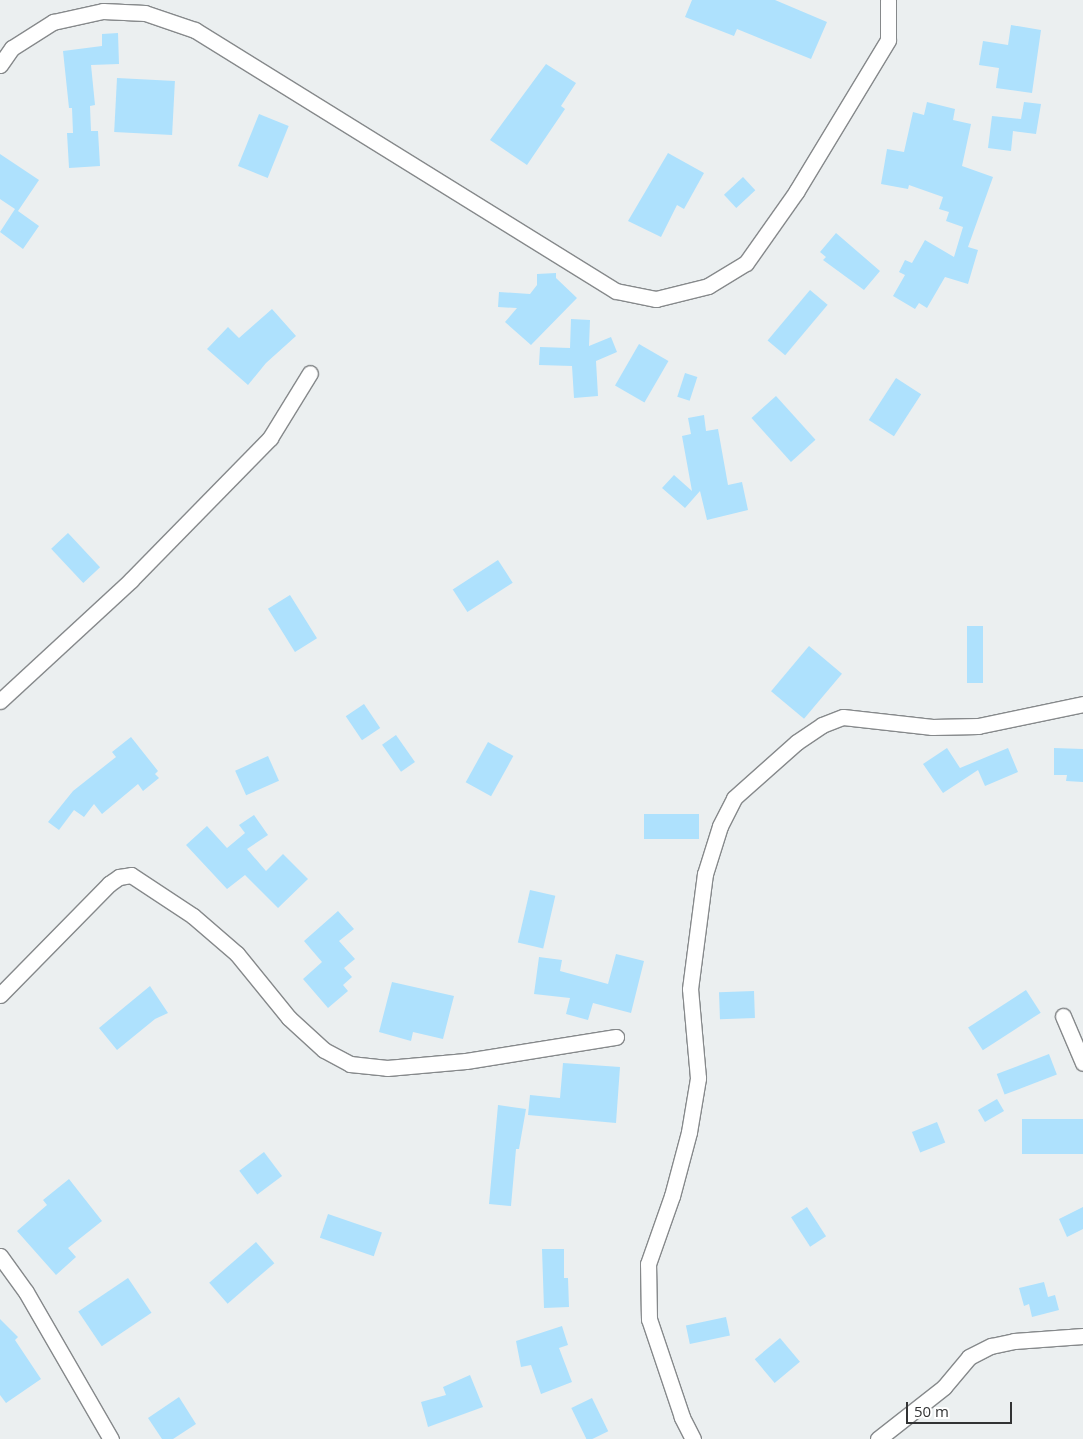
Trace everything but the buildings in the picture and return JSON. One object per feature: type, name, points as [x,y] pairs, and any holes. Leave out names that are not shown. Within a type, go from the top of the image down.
[{"type":"street","points":[[0,66],[12,48],[53,22],[103,11],[145,13],[195,30],[616,291],[656,298],[708,286],[746,263],[796,192],[888,40],[888,0]]},
{"type":"street","points":[[0,701],[131,580],[270,438],[310,373]]},
{"type":"street","points":[[693,1439],[682,1417],[649,1319],[648,1264],[672,1196],[689,1132],[698,1078],[692,1037],[690,989],[705,874],[720,826],[734,798],[797,742],[822,724],[843,717],[932,727],[978,726],[1083,704]]},
{"type":"street","points":[[0,995],[109,884],[119,876],[131,875],[193,916],[236,954],[289,1018],[324,1050],[350,1064],[387,1068],[466,1061],[616,1037]]},
{"type":"street","points":[[1063,1016],[1083,1063]]},
{"type":"street","points":[[0,1256],[26,1292],[111,1439]]},
{"type":"street","points":[[878,1439],[944,1388],[969,1357],[991,1346],[1014,1341],[1083,1336]]}]
